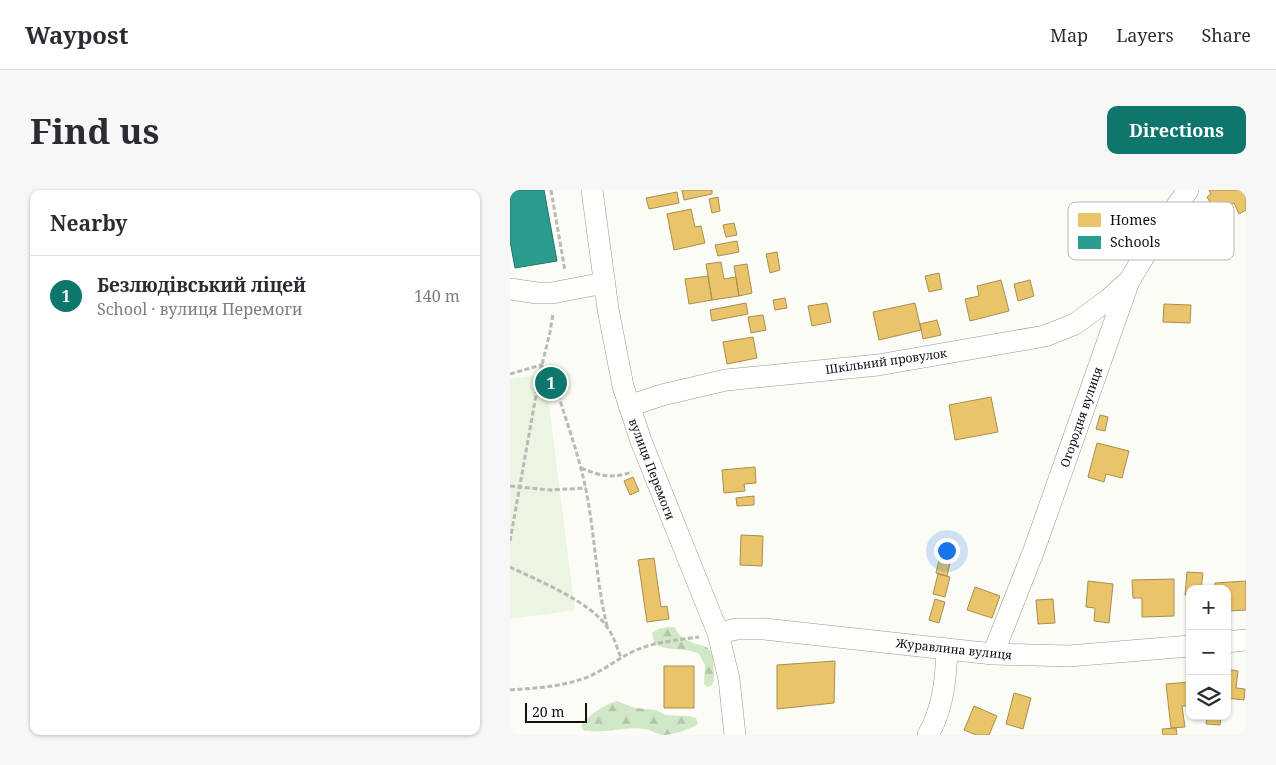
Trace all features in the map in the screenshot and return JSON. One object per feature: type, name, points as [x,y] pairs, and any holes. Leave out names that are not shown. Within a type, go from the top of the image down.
[{"type":"street","name":"вулиця Перемоги","points":[[592,190],[604,283],[618,365],[629,406],[650,465],[718,633],[729,679],[732,734]]},
{"type":"street","name":"Огородня вулиця","points":[[1179,202],[1188,190]]},
{"type":"street","name":"Огородня вулиця","points":[[993,654],[1034,550],[1128,281],[1141,260]]},
{"type":"street","name":"Шкільний провулок","points":[[629,406],[662,395],[726,380],[878,364],[1046,336],[1075,324],[1109,299],[1128,281]]},
{"type":"street","points":[[510,289],[537,293],[560,292],[604,283]]},
{"type":"street","name":"Журавлина вулиця","points":[[718,633],[737,629],[764,629],[993,654],[1069,656],[1186,646]]},
{"type":"street","points":[[1231,642],[1246,640]]},
{"type":"street","points":[[928,735],[942,701],[947,649]]},
{"type":"path","points":[[510,542],[541,364],[560,292],[551,190]]},
{"type":"path","points":[[510,374],[541,364]]},
{"type":"path","points":[[541,364],[550,374],[556,387],[586,488],[595,544],[600,597],[607,626]]},
{"type":"path","points":[[580,468],[609,477],[620,476],[650,465]]},
{"type":"path","points":[[510,486],[551,490],[586,488]]},
{"type":"path","points":[[510,566],[582,604],[597,614],[613,637],[621,658]]},
{"type":"path","points":[[510,690],[554,686],[581,680],[610,666],[632,652],[653,644],[718,633]]},
{"type":"green space","points":[[545,374],[575,610],[510,619],[510,379]]},
{"type":"green space","points":[[667,627],[674,627],[679,635],[709,649],[712,653],[714,679],[711,686],[707,687],[704,684],[705,665],[699,654],[664,648],[654,643],[652,633]]},
{"type":"green space","points":[[617,701],[635,708],[656,710],[665,715],[690,716],[696,718],[698,724],[673,734],[664,735],[637,728],[599,732],[583,730],[581,726],[592,714]]},
{"type":"building: Homes","points":[[682,190],[712,190],[712,194],[684,200]]},
{"type":"building: Homes","points":[[1209,190],[1246,190],[1246,210],[1239,214],[1234,202],[1210,202],[1207,197],[1211,194]]},
{"type":"building: Homes","points":[[677,192],[679,203],[649,209],[646,198]]},
{"type":"building: Homes","points":[[718,197],[720,211],[712,213],[709,199]]},
{"type":"building: Homes","points":[[691,209],[695,227],[701,226],[705,243],[674,250],[667,214]]},
{"type":"building: Homes","points":[[734,223],[737,235],[726,237],[723,225]]},
{"type":"building: Homes","points":[[737,241],[739,252],[718,256],[715,245]]},
{"type":"building: Homes","points":[[777,252],[780,270],[770,273],[766,254]]},
{"type":"building: Homes","points":[[721,262],[724,279],[736,277],[739,296],[712,300],[706,264]]},
{"type":"building: Homes","points":[[747,264],[752,293],[739,296],[734,266]]},
{"type":"building: Homes","points":[[939,273],[942,289],[929,292],[925,276]]},
{"type":"building: Homes","points":[[708,276],[712,300],[689,304],[685,279]]},
{"type":"building: Homes","points":[[1001,280],[1009,311],[970,321],[965,299],[979,296],[977,286]]},
{"type":"building: Homes","points":[[1030,280],[1034,296],[1018,301],[1014,284]]},
{"type":"building: Homes","points":[[785,298],[787,308],[775,310],[773,300]]},
{"type":"building: Homes","points":[[746,303],[748,314],[712,321],[710,310]]},
{"type":"building: Homes","points":[[827,303],[831,322],[812,326],[808,306]]},
{"type":"building: Homes","points":[[915,303],[921,330],[879,340],[873,312]]},
{"type":"building: Homes","points":[[1164,304],[1191,305],[1190,323],[1163,322]]},
{"type":"building: Homes","points":[[763,315],[766,330],[751,333],[748,317]]},
{"type":"building: Homes","points":[[937,320],[941,335],[923,339],[920,324]]},
{"type":"building: Homes","points":[[753,337],[757,358],[727,364],[723,342]]},
{"type":"building: Homes","points":[[991,397],[998,432],[955,440],[949,405]]},
{"type":"building: Homes","points":[[1100,415],[1108,417],[1105,431],[1096,429]]},
{"type":"building: Homes","points":[[1097,443],[1129,451],[1122,478],[1106,474],[1104,482],[1088,477]]},
{"type":"building: Homes","points":[[755,467],[756,483],[744,484],[745,491],[724,493],[722,470]]},
{"type":"building: Homes","points":[[633,477],[639,491],[630,495],[624,481]]},
{"type":"building: Homes","points":[[754,496],[754,505],[737,506],[736,498]]},
{"type":"building: Homes","points":[[741,535],[763,536],[762,566],[740,565]]},
{"type":"building: Homes","points":[[654,558],[661,607],[667,606],[669,619],[647,622],[638,560]]},
{"type":"building: Homes","points":[[939,560],[950,563],[947,576],[936,573]]},
{"type":"building: Homes","points":[[1187,572],[1203,573],[1202,585],[1186,585],[1185,595]]},
{"type":"building: Homes","points":[[938,574],[950,577],[945,597],[933,594]]},
{"type":"building: Homes","points":[[1174,579],[1174,616],[1142,617],[1142,598],[1133,598],[1132,580]]},
{"type":"building: Homes","points":[[1088,581],[1113,584],[1109,623],[1094,621],[1095,608],[1086,607]]},
{"type":"building: Homes","points":[[1246,581],[1246,610],[1231,611],[1231,585],[1215,585],[1215,583]]},
{"type":"building: Homes","points":[[975,587],[1000,596],[992,618],[967,610]]},
{"type":"building: Homes","points":[[935,599],[945,602],[939,623],[929,620]]},
{"type":"building: Homes","points":[[1053,599],[1055,623],[1038,624],[1036,600]]},
{"type":"building: Homes","points":[[835,661],[834,703],[777,709],[777,665]]},
{"type":"building: Homes","points":[[664,666],[694,666],[694,708],[664,708]]},
{"type":"building: Homes","points":[[1231,670],[1238,671],[1236,688],[1245,689],[1244,700],[1231,698]]},
{"type":"building: Homes","points":[[1186,682],[1186,706],[1182,706],[1185,727],[1171,728],[1166,684]]},
{"type":"building: Homes","points":[[1014,693],[1031,698],[1023,729],[1006,724]]},
{"type":"building: Homes","points":[[974,706],[997,716],[989,735],[976,735],[964,730]]},
{"type":"building: Homes","points":[[1206,720],[1221,720],[1220,725],[1206,724]]},
{"type":"building: Homes","points":[[1176,728],[1177,735],[1163,735],[1162,729]]},
{"type":"building: Schools","points":[[510,190],[544,190],[557,261],[515,268],[510,241]]},
{"type":"place","name":"Безлюдівський ліцей","points":[[551,383]]}]
